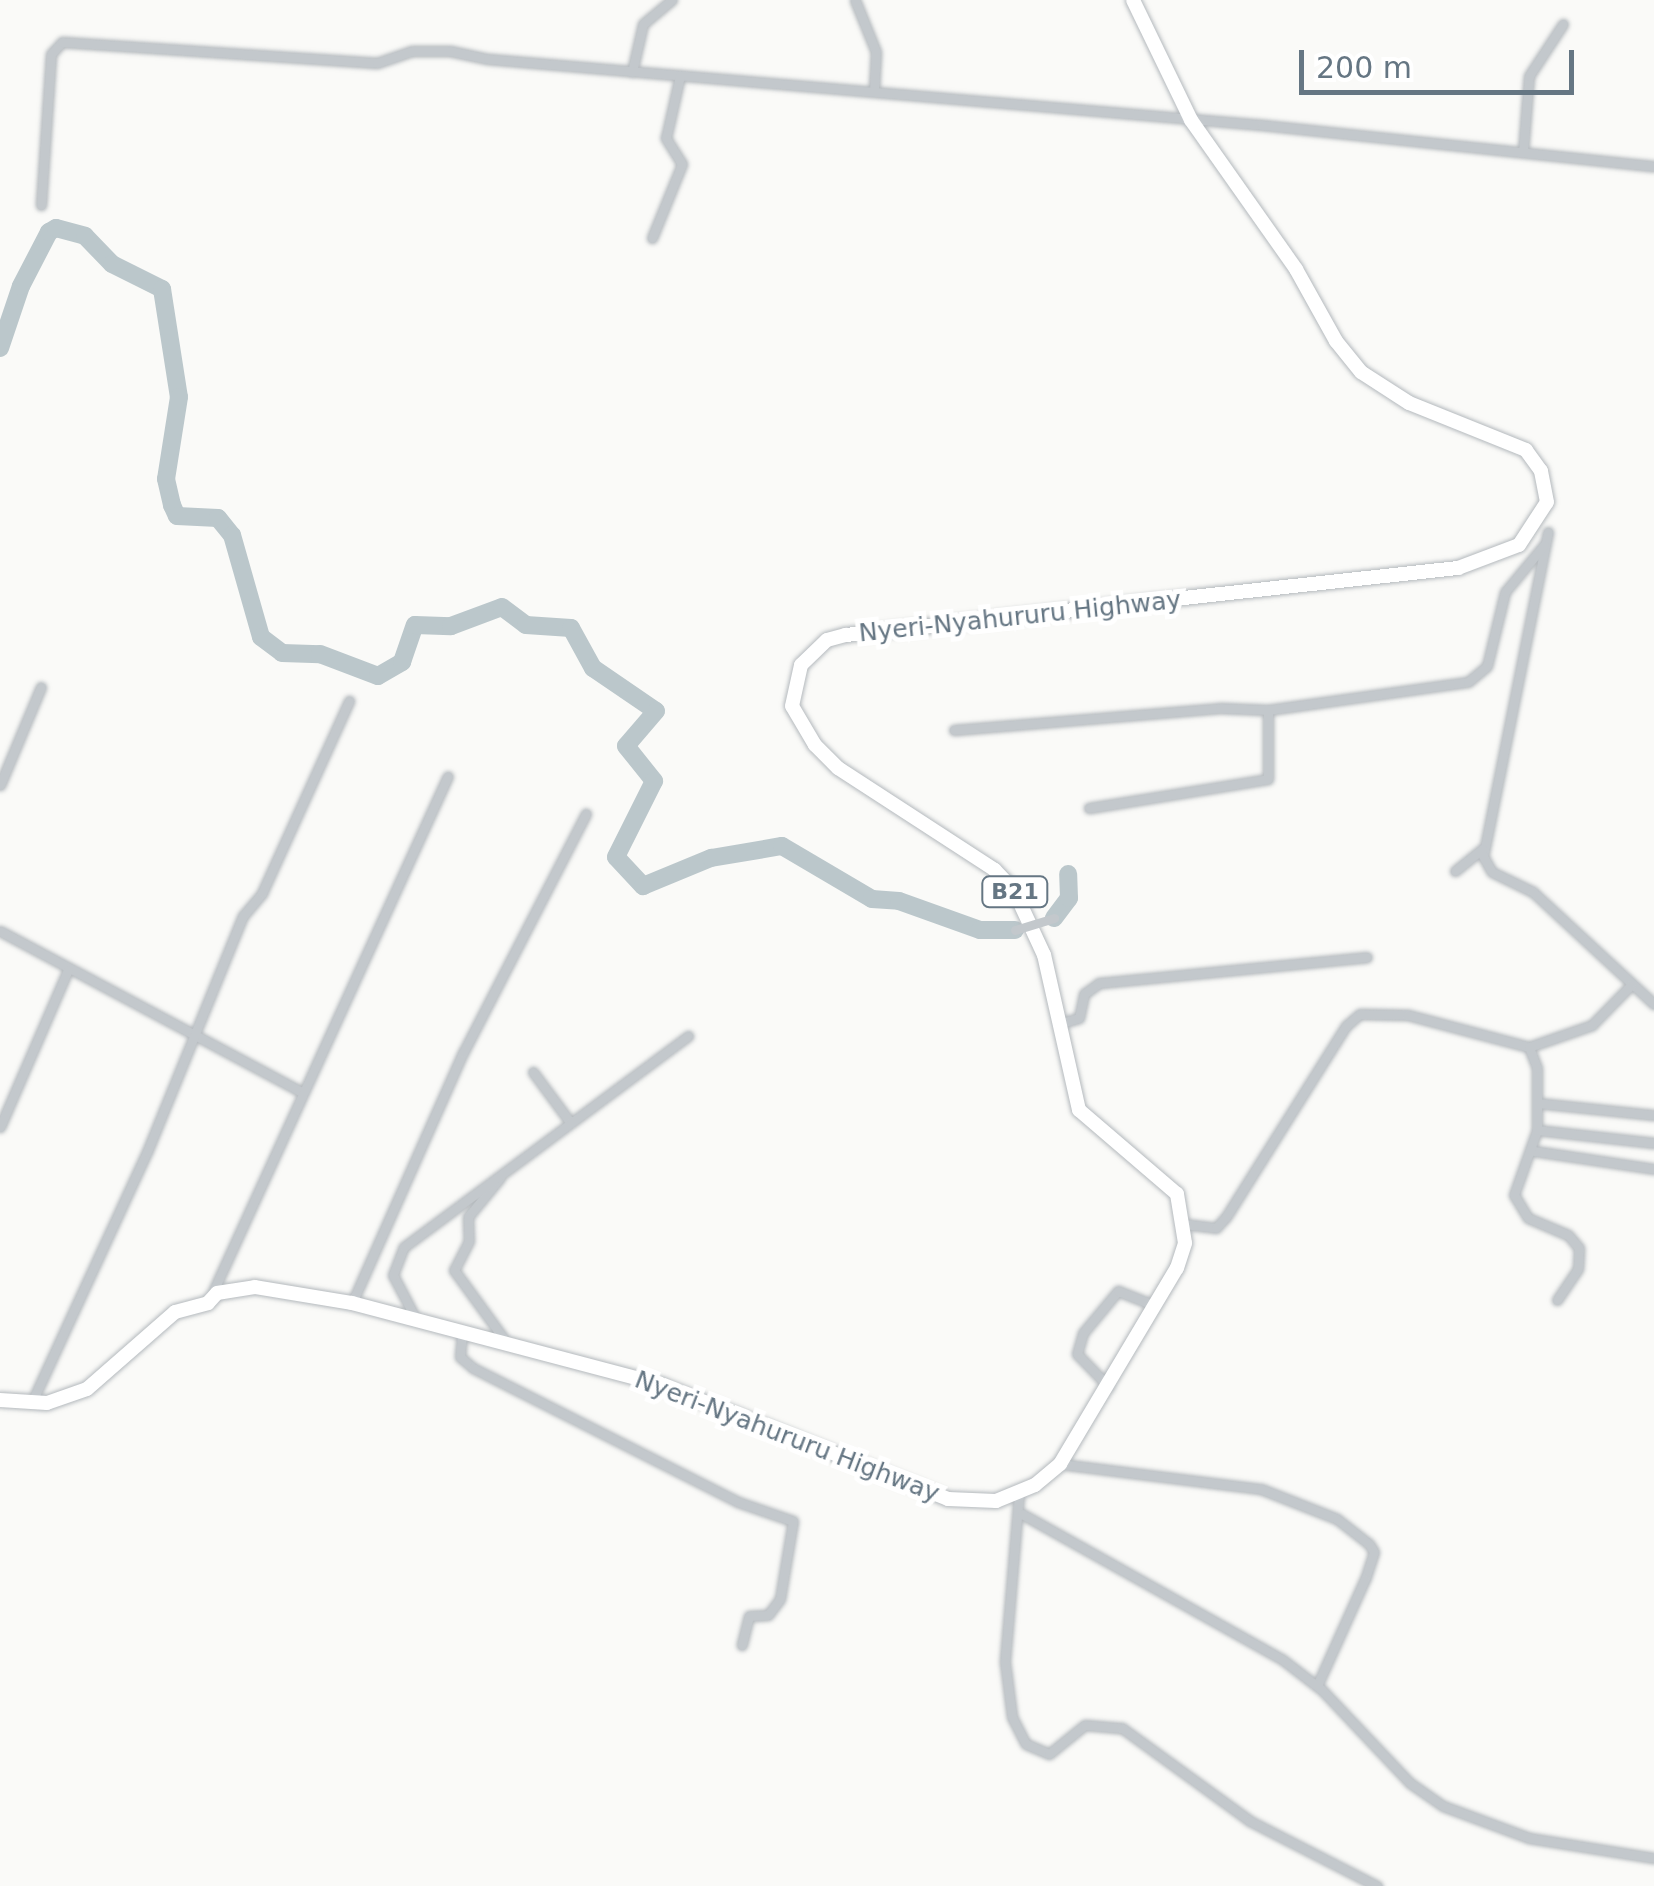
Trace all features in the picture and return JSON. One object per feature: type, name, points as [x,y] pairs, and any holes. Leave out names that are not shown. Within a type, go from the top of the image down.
[{"type":"highway","name":"Nyeri-Nyahururu Highway","points":[[0,1400],[31,1404],[87,1389],[176,1312],[208,1303],[216,1294],[254,1287],[352,1304],[662,1385],[837,1452],[917,1492],[978,1503],[1019,1494],[1060,1464],[1177,1268],[1184,1224],[1177,1194],[1165,1178],[1079,1110],[1035,928],[1014,890],[994,870],[838,768],[802,730],[791,694],[811,652],[827,640],[876,631],[1458,568],[1519,545],[1547,502],[1541,471],[1516,444],[1409,402],[1361,372],[1192,120],[1133,0]]},
{"type":"street","points":[[632,72],[643,24],[672,0]]},
{"type":"street","points":[[855,0],[876,52],[874,90]]},
{"type":"street","points":[[1523,152],[1528,76],[1563,24]]},
{"type":"street","points":[[41,206],[51,54],[62,42],[385,63],[412,51],[450,50],[632,72],[874,90],[1654,166]]},
{"type":"street","points":[[652,238],[682,164],[666,138],[680,76]]},
{"type":"street","points":[[1548,532],[1482,850],[1492,872],[1533,892],[1630,986],[1654,1004]]},
{"type":"street","points":[[954,730],[1220,708],[1268,710],[1477,678],[1487,666],[1505,592],[1544,545]]},
{"type":"street","points":[[0,785],[41,687]]},
{"type":"street","points":[[31,1404],[243,916],[262,893],[349,701]]},
{"type":"street","points":[[1089,808],[1268,779],[1268,710]]},
{"type":"street","points":[[208,1303],[448,776]]},
{"type":"street","points":[[352,1304],[463,1053],[586,814]]},
{"type":"street","points":[[1455,870],[1482,850]]},
{"type":"street","points":[[1015,930],[1054,918]]},
{"type":"street","points":[[0,931],[302,1092]]},
{"type":"street","points":[[1058,1024],[1079,1018],[1084,994],[1098,983],[1367,957]]},
{"type":"street","points":[[0,1127],[68,970]]},
{"type":"street","points":[[1184,1224],[1216,1228],[1226,1217],[1346,1026],[1360,1014],[1408,1014],[1529,1047],[1592,1025],[1630,986]]},
{"type":"street","points":[[419,1323],[393,1275],[394,1259],[512,1164],[688,1036]]},
{"type":"street","points":[[1529,1047],[1536,1062],[1537,1130],[1534,1151],[1514,1187],[1521,1209],[1579,1248],[1578,1268],[1557,1300]]},
{"type":"street","points":[[532,1072],[570,1122]]},
{"type":"street","points":[[1537,1103],[1654,1115]]},
{"type":"street","points":[[1537,1130],[1654,1143]]},
{"type":"street","points":[[1534,1151],[1654,1168]]},
{"type":"street","points":[[508,1345],[454,1270],[469,1241],[468,1218],[512,1164]]},
{"type":"street","points":[[1109,1387],[1077,1354],[1083,1333],[1118,1290],[1156,1306]]},
{"type":"street","points":[[462,1334],[460,1357],[472,1368],[738,1502],[794,1521],[780,1599],[768,1615],[749,1616],[742,1646]]},
{"type":"street","points":[[1060,1464],[1261,1490],[1337,1519],[1369,1544],[1374,1552],[1366,1579],[1317,1686]]},
{"type":"street","points":[[1019,1494],[1022,1514],[1014,1534],[1004,1662],[1012,1717],[1026,1744],[1049,1754],[1085,1725],[1122,1728],[1250,1821],[1377,1886]]},
{"type":"street","points":[[1022,1514],[1210,1614],[1317,1686],[1410,1783],[1442,1806],[1529,1838],[1654,1858]]},
{"type":"waterway","points":[[0,348],[21,286],[49,232],[56,228],[85,236],[112,264],[162,289],[179,397],[166,479],[172,505],[177,516],[218,518],[232,535],[261,637],[282,653],[320,654],[378,676],[402,662],[415,625],[451,626],[502,607],[526,625],[571,628],[593,668],[656,711],[626,746],[654,781],[616,857],[643,886],[711,858],[782,846],[872,899],[899,901],[980,930],[1015,930]]},
{"type":"waterway","points":[[1054,918],[1069,898],[1068,874]]}]
